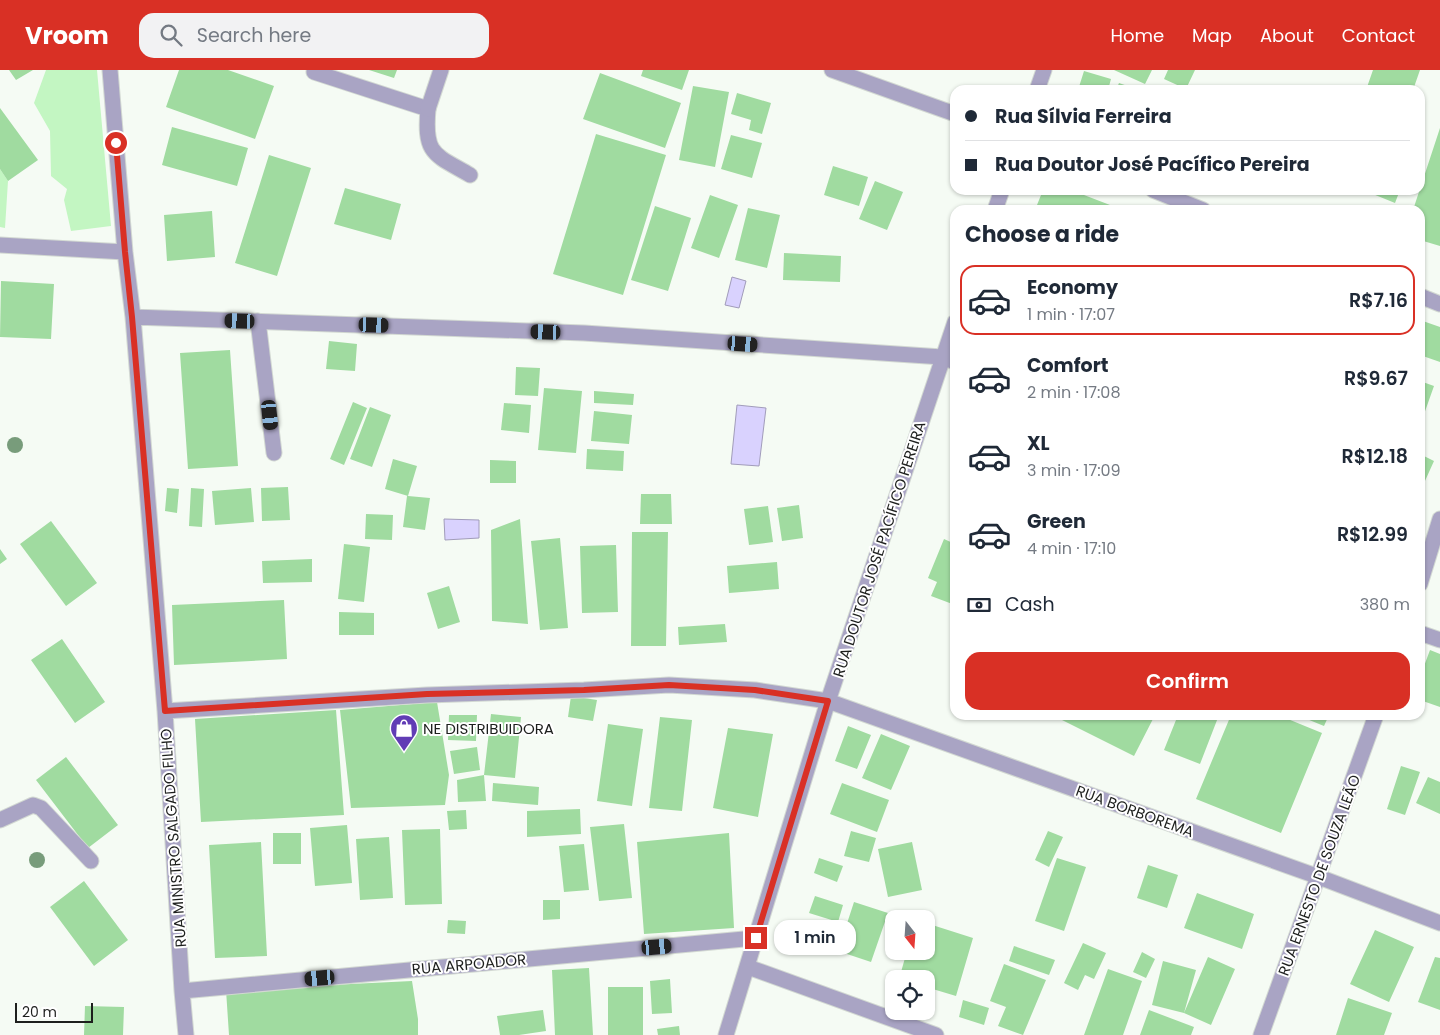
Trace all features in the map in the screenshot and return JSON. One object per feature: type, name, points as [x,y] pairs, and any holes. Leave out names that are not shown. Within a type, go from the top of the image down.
[{"type":"street","name":"RUA MINISTRO SALGADO FILHO","points":[[110,70],[165,711],[186,1035]]},
{"type":"street","points":[[441,70],[428,110],[426,131],[430,147],[438,156],[470,175]]},
{"type":"street","points":[[832,70],[950,112]]},
{"type":"street","points":[[1039,85],[1044,70]]},
{"type":"street","points":[[314,72],[428,110]]},
{"type":"street","points":[[1166,195],[1191,205]]},
{"type":"street","points":[[0,245],[125,252]]},
{"type":"street","points":[[1425,298],[1440,304]]},
{"type":"street","points":[[132,317],[584,333],[949,360]]},
{"type":"street","points":[[258,321],[274,453]]},
{"type":"street","name":"RUA DOUTOR JOSÉ PACÍFICO PEREIRA","points":[[726,1035],[828,701],[949,360]]},
{"type":"street","points":[[1425,549],[1427,535],[1440,519]]},
{"type":"street","points":[[1425,636],[1440,640]]},
{"type":"street","name":"RUA BORBOREMA","points":[[165,711],[427,694],[584,690],[669,685],[755,690],[828,701],[1319,877],[1440,923]]},
{"type":"street","name":"RUA ERNESTO DE SOUZA LEÃO","points":[[1261,1035],[1374,720]]},
{"type":"street","points":[[0,820],[33,805],[41,808],[91,861]]},
{"type":"street","name":"RUA ARPOADOR","points":[[182,990],[756,938]]},
{"type":"street","points":[[748,968],[936,1035]]},
{"type":"green space","points":[[46,70],[97,70],[111,226],[71,231],[64,200],[67,189],[51,176],[50,131],[34,103]]},
{"type":"green space","points":[[0,169],[8,181],[5,228],[0,227]]},
{"type":"shaded area","points":[[732,277],[746,281],[739,308],[725,305]]},
{"type":"shaded area","points":[[737,405],[766,408],[759,466],[731,464]]},
{"type":"shaded area","points":[[444,519],[479,520],[479,538],[445,540]]},
{"type":"building","points":[[9,70],[33,70],[16,80]]},
{"type":"building","points":[[179,70],[228,70],[274,86],[255,139],[166,107]]},
{"type":"building","points":[[369,70],[397,70],[394,78]]},
{"type":"building","points":[[643,70],[689,70],[682,90],[641,76]]},
{"type":"building","points":[[1114,70],[1152,70],[1145,84]]},
{"type":"building","points":[[1168,70],[1195,70],[1188,85],[1177,85],[1164,79]]},
{"type":"building","points":[[1373,70],[1420,70],[1415,85],[1368,85]]},
{"type":"building","points":[[1084,71],[1111,79],[1109,85],[1080,85]]},
{"type":"building","points":[[600,73],[681,103],[665,148],[583,119]]},
{"type":"building","points":[[693,86],[729,92],[715,167],[679,160]]},
{"type":"building","points":[[737,93],[771,103],[762,134],[749,130],[751,120],[731,114]]},
{"type":"building","points":[[0,108],[38,160],[8,181],[0,169]]},
{"type":"building","points":[[172,127],[248,148],[237,186],[162,165]]},
{"type":"building","points":[[1440,128],[1440,246],[1425,242],[1425,205],[1415,205],[1418,195],[1425,195],[1425,174]]},
{"type":"building","points":[[596,134],[666,155],[623,295],[553,274]]},
{"type":"building","points":[[731,135],[762,143],[752,178],[721,169]]},
{"type":"building","points":[[269,155],[311,168],[277,276],[235,263]]},
{"type":"building","points":[[833,166],[868,177],[859,206],[824,195]]},
{"type":"building","points":[[875,181],[903,192],[887,230],[859,219]]},
{"type":"building","points":[[345,188],[401,204],[391,240],[334,224]]},
{"type":"building","points":[[710,195],[738,205],[719,258],[691,248]]},
{"type":"building","points":[[1041,195],[1084,195],[1110,205],[1037,205]]},
{"type":"building","points":[[1375,195],[1398,195],[1395,203]]},
{"type":"building","points":[[655,206],[691,218],[668,291],[631,280]]},
{"type":"building","points":[[748,208],[780,215],[767,268],[735,260]]},
{"type":"building","points":[[212,211],[215,257],[167,261],[164,215]]},
{"type":"building","points":[[784,253],[841,256],[840,282],[783,280]]},
{"type":"building","points":[[1,281],[54,284],[51,339],[0,337]]},
{"type":"building","points":[[1425,322],[1440,327],[1440,362],[1425,357]]},
{"type":"building","points":[[329,341],[357,344],[355,371],[326,369]]},
{"type":"building","points":[[230,350],[238,466],[188,469],[180,353]]},
{"type":"building","points":[[516,367],[540,368],[538,396],[515,395]]},
{"type":"building","points":[[1425,383],[1434,386],[1425,411]]},
{"type":"building","points":[[544,388],[582,391],[576,453],[538,450]]},
{"type":"building","points":[[594,391],[634,394],[633,405],[594,403]]},
{"type":"building","points":[[353,402],[367,408],[344,465],[330,459]]},
{"type":"building","points":[[504,403],[531,405],[529,433],[501,430]]},
{"type":"building","points":[[370,407],[391,415],[372,467],[350,459]]},
{"type":"building","points":[[594,411],[632,415],[629,444],[591,441]]},
{"type":"building","points":[[587,449],[624,451],[623,471],[586,469]]},
{"type":"building","points":[[1425,456],[1434,461],[1425,481]]},
{"type":"building","points":[[393,459],[417,466],[408,496],[385,489]]},
{"type":"building","points":[[490,460],[516,461],[516,483],[490,483]]},
{"type":"building","points":[[288,487],[290,520],[262,521],[261,488]]},
{"type":"building","points":[[167,488],[179,489],[177,513],[165,511]]},
{"type":"building","points":[[191,488],[204,489],[202,527],[189,526]]},
{"type":"building","points":[[251,488],[254,522],[215,525],[212,491]]},
{"type":"building","points":[[641,494],[671,494],[672,524],[640,524]]},
{"type":"building","points":[[407,496],[430,498],[425,530],[403,527]]},
{"type":"building","points":[[799,505],[803,538],[782,541],[777,508]]},
{"type":"building","points":[[768,506],[773,542],[749,545],[744,509]]},
{"type":"building","points":[[366,514],[393,515],[392,540],[365,539]]},
{"type":"building","points":[[520,519],[528,624],[492,621],[491,530]]},
{"type":"building","points":[[51,521],[97,583],[66,606],[20,544]]},
{"type":"building","points":[[632,532],[668,532],[666,646],[631,646]]},
{"type":"building","points":[[560,538],[568,628],[540,630],[531,541]]},
{"type":"building","points":[[944,539],[950,542],[950,603],[931,596],[937,582],[928,578]]},
{"type":"building","points":[[344,544],[370,547],[364,602],[338,599]]},
{"type":"building","points":[[616,545],[618,612],[582,613],[580,546]]},
{"type":"building","points":[[0,549],[7,559],[0,564]]},
{"type":"building","points":[[312,559],[312,582],[263,583],[262,561]]},
{"type":"building","points":[[777,562],[779,589],[729,593],[727,566]]},
{"type":"building","points":[[449,586],[460,622],[438,629],[427,593]]},
{"type":"building","points":[[284,600],[287,659],[174,665],[172,605]]},
{"type":"building","points":[[339,612],[374,613],[374,635],[339,635]]},
{"type":"building","points":[[725,624],[727,642],[679,645],[678,627]]},
{"type":"building","points":[[62,639],[105,702],[75,723],[31,660]]},
{"type":"building","points":[[1430,650],[1440,654],[1440,707],[1425,702],[1425,664]]},
{"type":"building","points":[[571,696],[597,700],[593,721],[568,717]]},
{"type":"building","points":[[437,702],[449,775],[445,805],[351,808],[340,710]]},
{"type":"building","points":[[336,710],[344,815],[201,822],[195,719]]},
{"type":"building","points":[[491,714],[521,717],[515,778],[484,775]]},
{"type":"building","points":[[449,715],[477,715],[476,741],[448,740]]},
{"type":"building","points":[[660,717],[692,720],[682,811],[649,808]]},
{"type":"building","points":[[1062,720],[1152,720],[1134,756]]},
{"type":"building","points":[[1176,720],[1217,720],[1200,764],[1164,750]]},
{"type":"building","points":[[1229,720],[1290,720],[1322,733],[1281,833],[1196,799]]},
{"type":"building","points":[[1309,720],[1327,720],[1324,726]]},
{"type":"building","points":[[608,724],[643,729],[632,806],[597,801]]},
{"type":"building","points":[[848,726],[871,735],[857,769],[835,761]]},
{"type":"building","points":[[728,728],[773,734],[758,817],[713,808]]},
{"type":"building","points":[[881,734],[910,746],[891,790],[862,778]]},
{"type":"building","points":[[477,747],[480,770],[454,774],[450,751]]},
{"type":"building","points":[[66,757],[118,825],[88,848],[36,780]]},
{"type":"building","points":[[1401,766],[1420,772],[1405,815],[1387,809]]},
{"type":"building","points":[[484,775],[486,801],[458,802],[457,780]]},
{"type":"building","points":[[1428,777],[1440,782],[1440,814],[1416,803]]},
{"type":"building","points":[[493,783],[539,787],[538,805],[492,801]]},
{"type":"building","points":[[842,783],[889,800],[877,832],[830,814]]},
{"type":"building","points":[[580,809],[581,834],[527,837],[527,811]]},
{"type":"building","points":[[466,810],[467,829],[449,830],[447,811]]},
{"type":"building","points":[[624,824],[632,898],[599,901],[590,827]]},
{"type":"building","points":[[347,825],[352,883],[315,886],[310,828]]},
{"type":"building","points":[[440,829],[442,904],[405,905],[402,830]]},
{"type":"building","points":[[851,831],[876,838],[869,862],[844,856]]},
{"type":"building","points":[[1048,831],[1063,837],[1049,867],[1035,860]]},
{"type":"building","points":[[273,833],[301,833],[301,864],[273,864]]},
{"type":"building","points":[[729,833],[734,928],[644,934],[637,842]]},
{"type":"building","points":[[389,837],[393,898],[360,900],[356,839]]},
{"type":"building","points":[[261,842],[267,956],[215,958],[209,845]]},
{"type":"building","points":[[912,842],[922,890],[888,897],[878,849]]},
{"type":"building","points":[[584,844],[589,890],[564,892],[559,846]]},
{"type":"building","points":[[819,858],[843,866],[837,882],[814,873]]},
{"type":"building","points":[[1057,858],[1086,867],[1064,931],[1035,921]]},
{"type":"building","points":[[1148,865],[1178,875],[1167,908],[1137,898]]},
{"type":"building","points":[[84,881],[128,940],[94,966],[50,907]]},
{"type":"building","points":[[1197,893],[1254,914],[1242,949],[1184,928]]},
{"type":"building","points":[[815,896],[843,905],[838,922],[809,913]]},
{"type":"building","points":[[543,900],[560,900],[560,919],[543,920]]},
{"type":"building","points":[[854,902],[885,912],[885,922],[871,962],[838,951]]},
{"type":"building","points":[[448,920],[466,921],[465,934],[447,933]]},
{"type":"building","points":[[935,926],[973,938],[956,996],[935,990],[935,970],[902,970],[904,960],[935,960]]},
{"type":"building","points":[[1375,930],[1414,947],[1389,1002],[1350,984]]},
{"type":"building","points":[[1083,943],[1106,953],[1094,979],[1085,975],[1078,990],[1064,983]]},
{"type":"building","points":[[1014,946],[1055,960],[1049,975],[1009,961]]},
{"type":"building","points":[[1142,952],[1155,959],[1146,978],[1133,972]]},
{"type":"building","points":[[1208,957],[1235,969],[1211,1025],[1184,1013]]},
{"type":"building","points":[[1435,957],[1440,958],[1440,1010],[1418,1002]]},
{"type":"building","points":[[1163,961],[1196,970],[1184,1013],[1152,1005]]},
{"type":"building","points":[[1004,964],[1046,980],[1023,1035],[998,1026],[1006,1007],[990,1001]]},
{"type":"building","points":[[589,968],[593,1035],[555,1035],[552,970]]},
{"type":"building","points":[[1108,969],[1142,981],[1123,1035],[1084,1035]]},
{"type":"building","points":[[670,979],[672,1013],[652,1014],[650,981]]},
{"type":"building","points":[[412,981],[418,1019],[418,1035],[229,1035],[226,990]]},
{"type":"building","points":[[608,987],[643,987],[643,1035],[608,1035]]},
{"type":"building","points":[[1348,998],[1392,1013],[1384,1035],[1336,1035]]},
{"type":"building","points":[[963,1000],[989,1008],[984,1025],[959,1017]]},
{"type":"building","points":[[85,1006],[124,1007],[123,1035],[84,1035]]},
{"type":"building","points":[[543,1010],[546,1031],[519,1035],[500,1035],[497,1016]]},
{"type":"building","points":[[1149,1010],[1194,1027],[1191,1035],[1140,1035]]},
{"type":"building","points":[[679,1026],[680,1035],[658,1035],[657,1029]]},
{"type":"place","name":"NE DISTRIBUIDORA","points":[[404,752]]},
{"type":"route","points":[[116,143],[165,711],[427,694],[584,690],[669,685],[755,690],[828,701],[756,938]]}]
